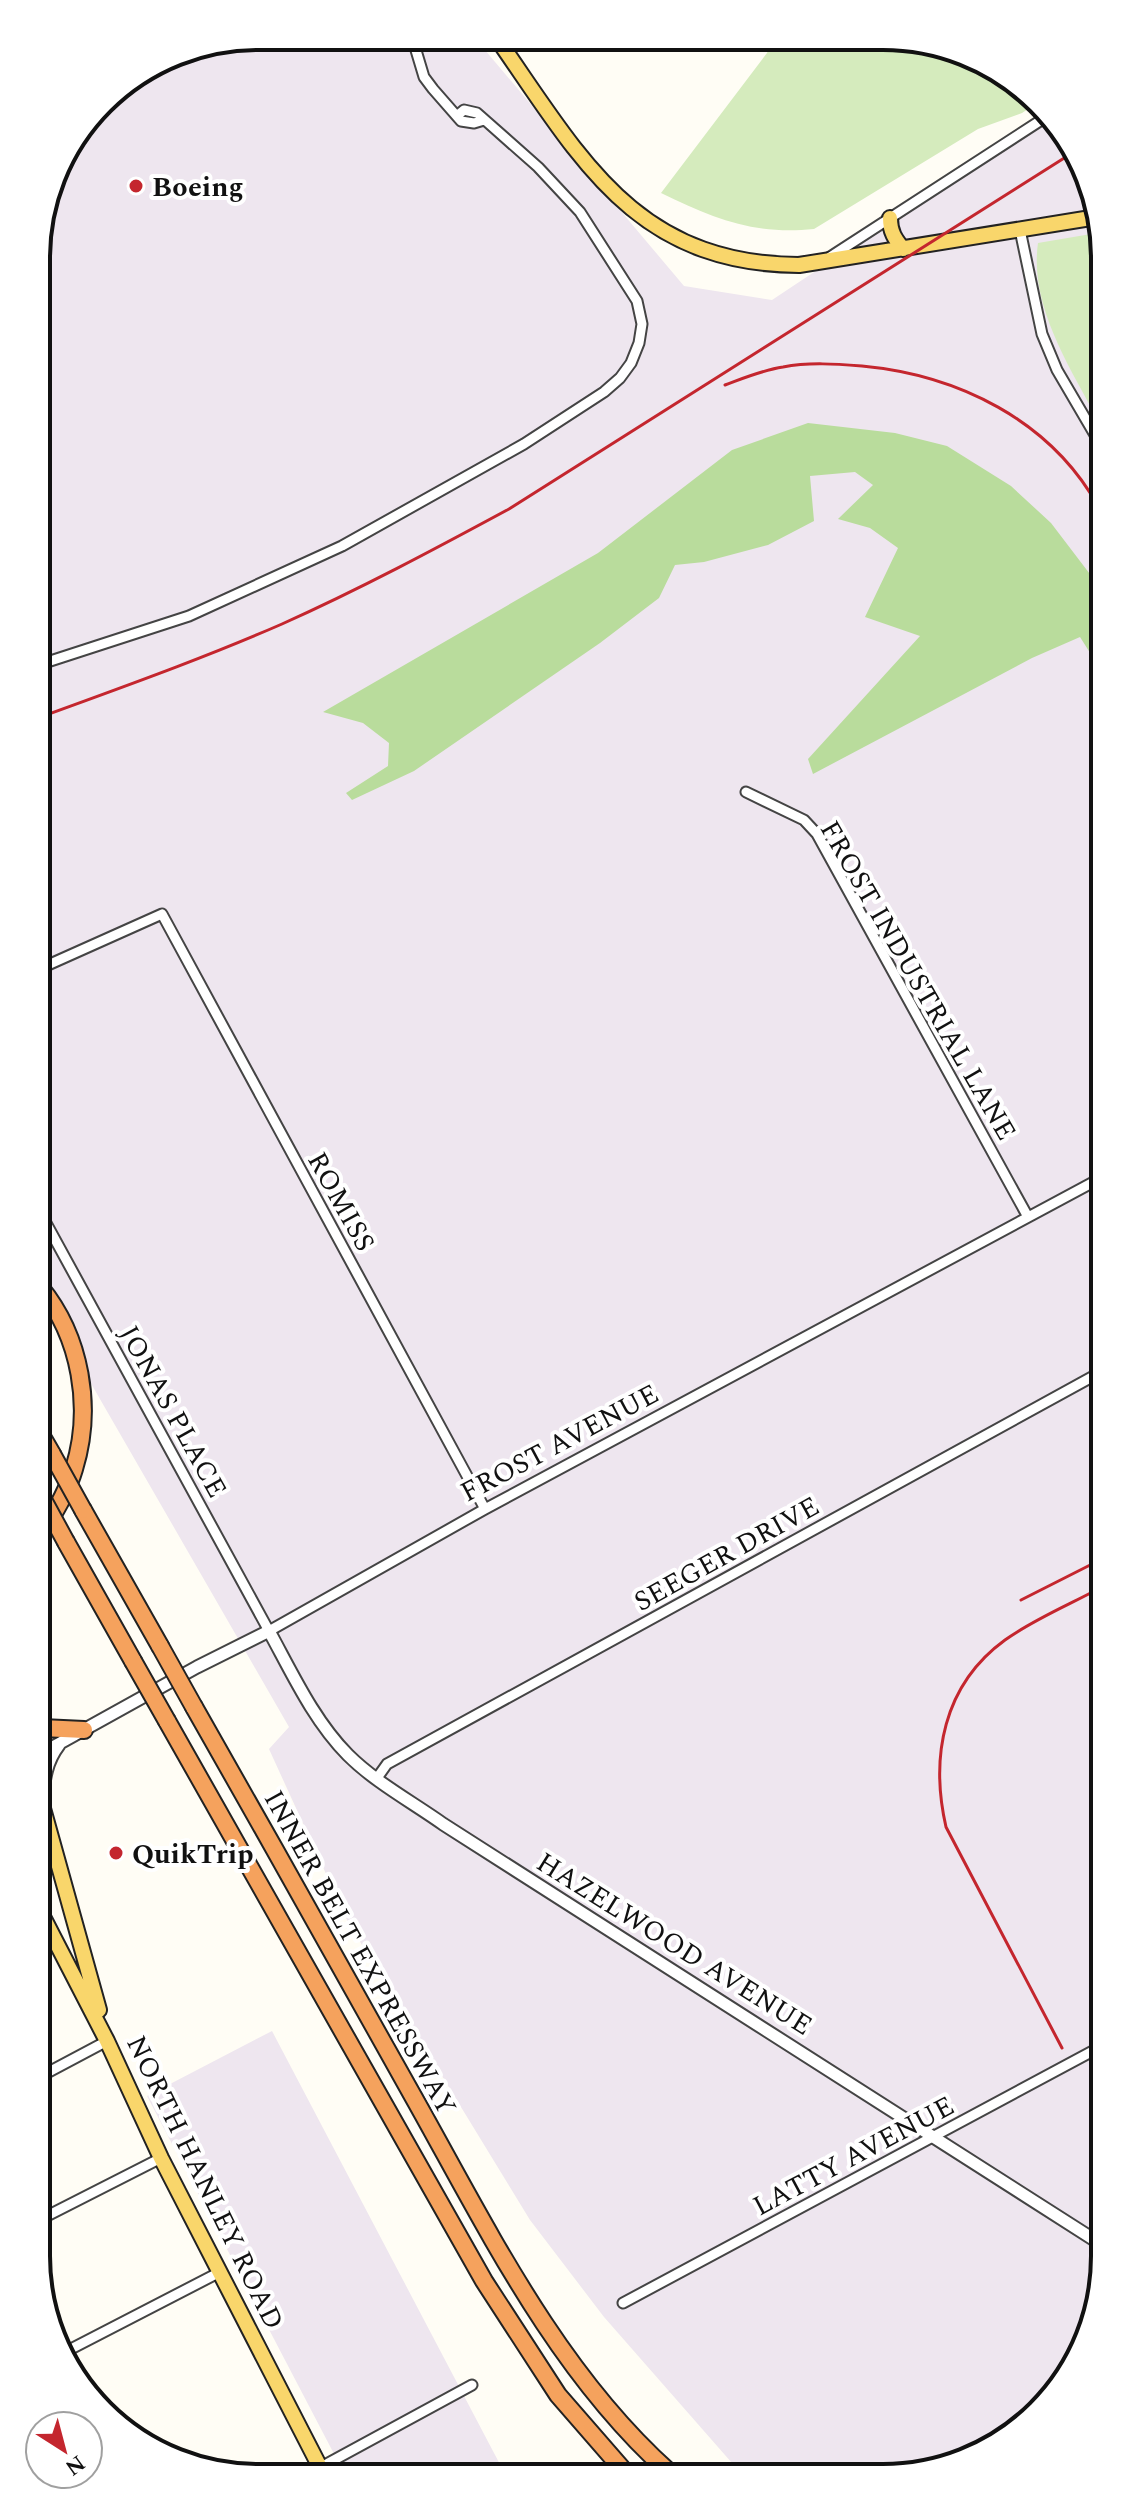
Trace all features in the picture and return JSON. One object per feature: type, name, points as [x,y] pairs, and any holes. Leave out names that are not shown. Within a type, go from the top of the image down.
[{"type":"highway","points":[[50,1301],[70,1338],[79,1371],[83,1404],[81,1438],[74,1472],[50,1520]]},
{"type":"highway","name":"INNER BELT EXPRESSWAY","points":[[50,1451],[463,2185],[532,2302],[591,2387],[661,2464]]},
{"type":"highway","name":"INNER BELT EXPRESSWAY","points":[[50,1513],[502,2312],[567,2406],[618,2464]]},
{"type":"highway","points":[[50,1728],[84,1730]]},
{"type":"main road","points":[[505,50],[590,169],[615,196],[645,220],[681,241],[736,260],[787,265],[823,261],[1087,219]]},
{"type":"main road","points":[[890,218],[890,229],[903,249]]},
{"type":"main road","points":[[50,1832],[107,2041]]},
{"type":"main road","name":"NORTH HANLEY ROAD","points":[[50,1931],[314,2464]]},
{"type":"street","points":[[50,661],[189,616],[342,546],[524,444],[604,392],[631,363],[642,324],[637,301],[580,212],[538,167],[477,113],[464,110],[458,115],[424,77],[416,50]]},
{"type":"street","points":[[823,261],[1039,121]]},
{"type":"street","points":[[1020,230],[1042,334],[1057,370],[1091,428]]},
{"type":"street","name":"FROST INDUSTRIAL LANE","points":[[746,792],[804,820],[817,834],[1028,1217]]},
{"type":"street","name":"ROMISS","points":[[50,964],[162,914],[485,1509]]},
{"type":"street","name":"FROST AVENUE","points":[[50,1749],[269,1631],[485,1509],[1091,1183]]},
{"type":"street","name":"JONAS PLACE","points":[[50,1230],[269,1631]]},
{"type":"street","name":"SEEGER DRIVE","points":[[377,1778],[387,1764],[1091,1377]]},
{"type":"street","name":"HAZELWOOD AVENUE","points":[[269,1631],[329,1733],[349,1756],[377,1778],[443,1824],[1091,2238]]},
{"type":"street","points":[[50,1759],[62,1742]]},
{"type":"street","points":[[50,2071],[107,2041]]},
{"type":"street","name":"LATTY AVENUE","points":[[623,2303],[1091,2052]]},
{"type":"street","points":[[50,2214],[161,2158]]},
{"type":"street","points":[[72,2348],[220,2272]]},
{"type":"street","points":[[332,2464],[472,2385]]},
{"type":"shaded area","points":[[258,50],[485,50],[684,286],[772,300],[1040,122],[1063,154],[1075,179],[1084,204],[1091,258],[1091,2269],[1087,2296],[1075,2335],[1056,2371],[1030,2403],[987,2436],[937,2457],[883,2464],[733,2464],[604,2317],[530,2220],[348,1922],[269,1749],[289,1727],[50,1312],[50,245],[57,204],[66,179],[85,143],[111,111],[154,78],[191,61],[218,54]]},
{"type":"shaded area","points":[[272,2031],[500,2464],[339,2464],[147,2096]]},
{"type":"green space","points":[[768,50],[883,50],[923,54],[975,71],[1027,109],[978,129],[814,229],[772,230],[735,223],[661,193]]},
{"type":"green space","points":[[1089,234],[1091,407],[1064,357],[1046,313],[1037,266],[1038,243]]},
{"type":"green space","points":[[808,423],[895,433],[947,446],[1011,486],[1051,523],[1091,576],[1091,654],[1080,637],[1032,658],[813,774],[808,759],[920,636],[865,617],[898,548],[870,528],[838,519],[873,485],[855,472],[810,476],[814,521],[768,545],[704,562],[675,565],[659,598],[600,643],[414,771],[352,800],[346,793],[388,766],[389,743],[363,723],[323,712],[598,553],[732,450]]},
{"type":"railway","points":[[50,714],[282,624],[369,583],[509,509],[1065,158]]},
{"type":"railway","points":[[725,385],[768,370],[813,364],[862,366],[933,380],[998,407],[1028,426],[1054,449],[1091,496]]},
{"type":"railway","points":[[1021,1600],[1091,1565]]},
{"type":"railway","points":[[1062,2048],[946,1827],[941,1801],[941,1749],[955,1700],[967,1678],[984,1658],[1028,1625],[1091,1593]]},
{"type":"place","name":"Boeing","points":[[136,186]]},
{"type":"place","name":"QuikTrip","points":[[116,1853]]}]
